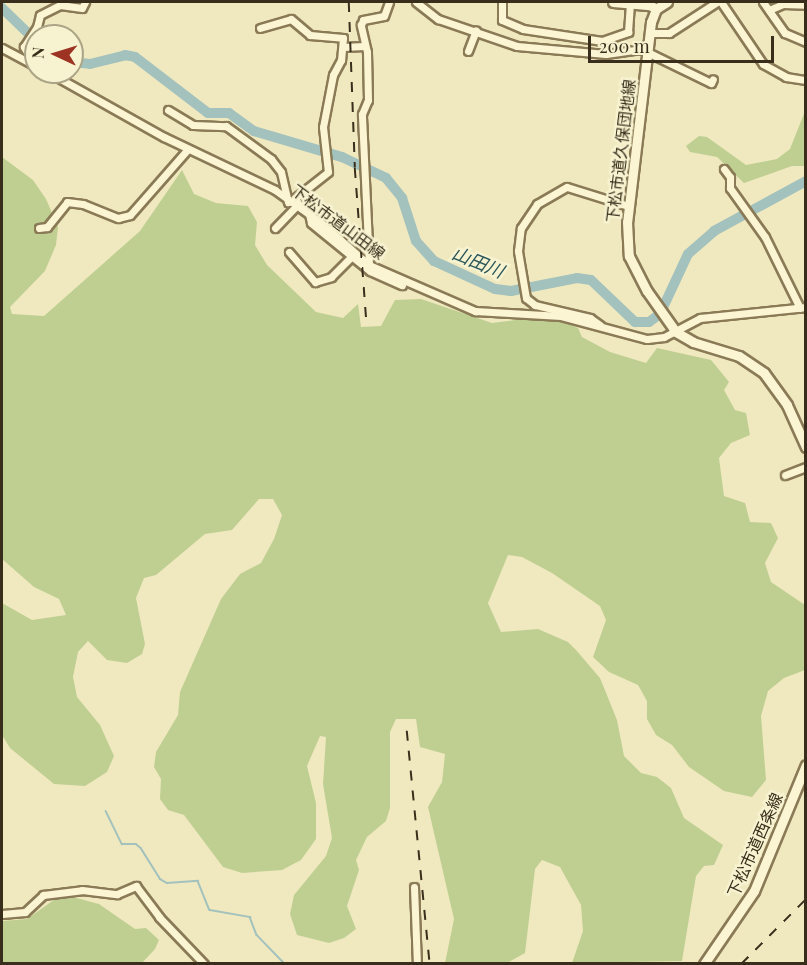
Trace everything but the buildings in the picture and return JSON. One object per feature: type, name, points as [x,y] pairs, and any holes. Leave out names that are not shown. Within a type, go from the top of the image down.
[{"type":"street","points":[[37,24],[42,13],[60,5],[82,8],[85,2]]},
{"type":"street","points":[[369,265],[362,114],[368,99],[363,20],[380,19],[389,2]]},
{"type":"street","points":[[416,2],[438,19],[533,50],[606,54],[631,48],[648,51],[711,83],[713,79]]},
{"type":"street","points":[[502,2],[502,20],[523,29],[602,41],[628,32],[630,3]]},
{"type":"street","points":[[613,2],[656,9],[667,2]]},
{"type":"street","points":[[650,33],[669,33],[719,2],[763,64],[786,77],[806,80]]},
{"type":"street","points":[[764,2],[785,33],[806,42]]},
{"type":"street","points":[[769,10],[783,4],[806,5]]},
{"type":"street","name":"下松市道久保団地線","points":[[656,9],[650,33],[628,206],[629,256],[647,291],[676,332]]},
{"type":"street","points":[[260,28],[291,19],[310,34],[340,36],[343,47],[322,127],[327,176],[294,199],[309,216],[311,223],[380,278],[417,287]]},
{"type":"street","points":[[468,51],[476,30]]},
{"type":"street","points":[[343,47],[364,45]]},
{"type":"street","points":[[2,48],[24,60]]},
{"type":"street","name":"下松市道山田線","points":[[70,84],[188,149],[250,177],[309,216],[369,265],[475,311],[544,314],[647,339],[676,332],[700,318],[803,308]]},
{"type":"street","points":[[168,110],[193,124],[225,126],[271,159],[281,172],[291,204],[274,228]]},
{"type":"street","points":[[39,228],[47,227],[67,202],[83,204],[118,218],[130,215],[188,149]]},
{"type":"street","points":[[724,169],[742,210],[765,237],[803,308]]},
{"type":"street","points":[[602,327],[590,318],[535,305],[525,295],[518,251],[520,228],[537,204],[567,187],[576,187],[628,206]]},
{"type":"street","points":[[289,252],[315,282],[331,278],[352,256]]},
{"type":"street","points":[[676,332],[693,342],[740,356],[764,373],[787,405],[806,447]]},
{"type":"street","points":[[785,475],[806,467]]},
{"type":"street","name":"下松市道西条線","points":[[704,963],[754,891],[806,765]]},
{"type":"street","points":[[2,914],[25,912],[43,895],[82,890],[117,894],[136,886],[159,917],[204,963]]},
{"type":"street","points":[[414,887],[417,963]]},
{"type":"green space","points":[[805,111],[805,166],[792,166],[744,183],[717,157],[690,152],[686,146],[699,136],[707,137],[746,165],[777,159],[790,149]]},
{"type":"green space","points":[[2,157],[33,180],[46,199],[58,227],[56,245],[45,271],[10,307],[12,314],[44,316],[140,231],[182,170],[194,194],[216,203],[248,206],[257,222],[255,245],[267,265],[316,312],[343,318],[358,304],[361,327],[381,326],[395,300],[421,299],[492,323],[530,318],[561,321],[578,328],[582,337],[610,352],[646,363],[657,348],[711,360],[729,382],[724,390],[735,410],[746,413],[750,435],[731,443],[719,458],[724,496],[745,503],[750,522],[771,523],[778,538],[765,563],[771,582],[805,605],[805,670],[784,678],[768,691],[761,716],[766,780],[752,797],[724,791],[689,767],[672,745],[656,735],[647,719],[647,701],[638,685],[609,672],[593,657],[606,620],[600,606],[552,573],[522,557],[508,555],[488,603],[501,632],[538,629],[568,642],[576,650],[600,678],[617,720],[624,756],[641,773],[657,777],[671,788],[684,818],[723,845],[714,865],[704,866],[696,876],[682,961],[572,963],[583,931],[581,905],[560,867],[542,860],[535,869],[525,953],[507,963],[445,963],[454,919],[428,807],[442,782],[445,754],[420,747],[416,719],[396,719],[390,732],[390,808],[386,821],[367,837],[356,860],[359,870],[347,906],[356,929],[344,938],[329,943],[297,935],[290,914],[294,895],[326,856],[332,838],[323,784],[326,737],[320,736],[307,766],[316,803],[316,839],[301,860],[282,870],[242,873],[223,867],[184,815],[168,810],[160,799],[161,779],[154,767],[156,752],[178,715],[180,692],[221,599],[240,574],[261,563],[274,539],[282,515],[273,499],[259,499],[232,530],[205,534],[156,575],[144,578],[136,598],[145,644],[142,654],[127,663],[107,660],[88,641],[78,652],[73,677],[77,697],[100,725],[114,756],[107,772],[85,786],[54,784],[10,748],[2,735],[2,603],[32,620],[66,615],[59,599],[34,587],[2,559]]},
{"type":"green space","points":[[69,896],[99,904],[135,929],[146,928],[159,940],[155,949],[142,963],[2,963],[2,921],[27,919],[58,897]]},
{"type":"waterway","name":"山田川","points":[[2,8],[24,29]]},
{"type":"waterway","name":"山田川","points":[[84,63],[90,64],[125,55],[135,57],[208,113],[229,113],[254,131],[342,157],[386,178],[402,198],[416,241],[434,261],[495,289],[511,291],[577,278],[591,280],[635,322],[649,322],[660,314],[688,254],[714,231],[806,181]]},
{"type":"waterway","points":[[106,811],[122,844],[136,844],[141,848],[160,879],[167,883],[198,881],[210,910],[250,917],[257,935],[285,964]]},
{"type":"railway","points":[[349,2],[355,168],[367,326]]},
{"type":"railway","points":[[407,731],[430,964]]},
{"type":"railway","points":[[741,964],[806,899]]}]
